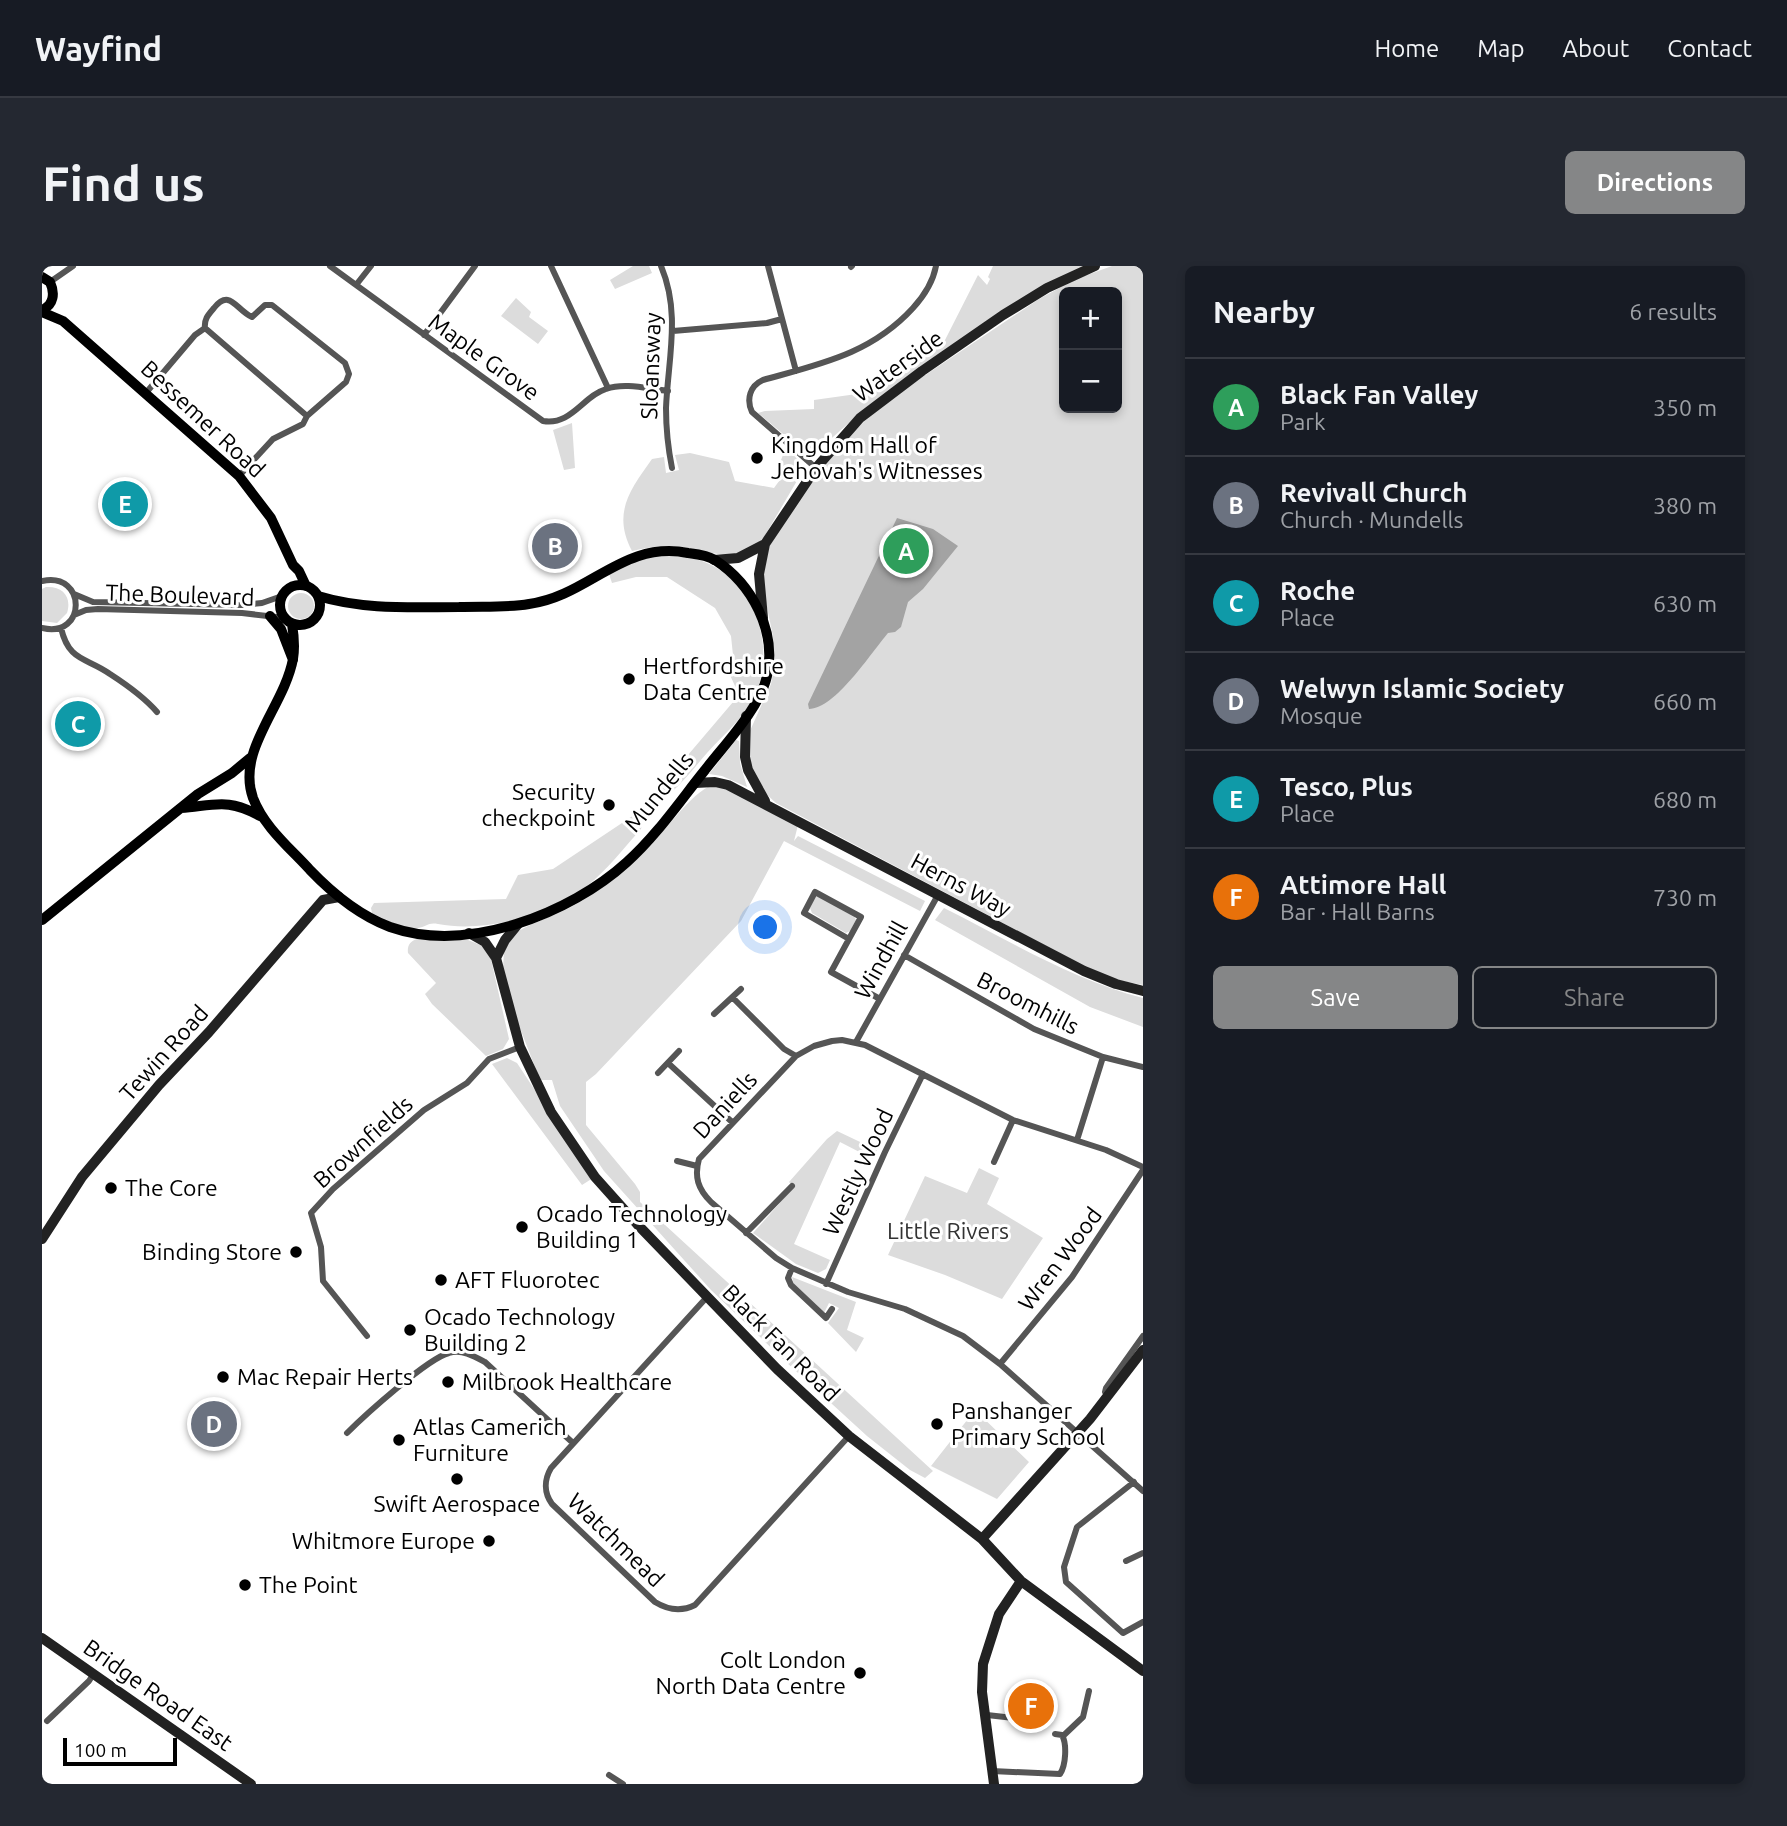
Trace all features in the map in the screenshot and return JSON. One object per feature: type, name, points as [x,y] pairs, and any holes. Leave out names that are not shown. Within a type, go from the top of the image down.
[{"type":"main road","name":"Bessemer Road","points":[[46,279],[53,288],[53,298],[63,321]]},
{"type":"main road","points":[[42,311],[53,298]]},
{"type":"main road","name":"Bessemer Road","points":[[42,311],[63,321],[239,476],[271,518],[306,586]]},
{"type":"main road","name":"Mundells","points":[[288,621],[295,647],[293,660],[281,695],[250,758],[249,779],[252,794],[262,817],[322,883],[339,897],[373,919],[399,929],[421,933],[468,933],[518,924],[568,903],[609,877],[654,834],[695,783],[746,716],[760,695],[768,675],[769,642],[763,619],[746,589],[714,560],[669,550],[650,552],[625,560],[572,591],[531,604],[377,607],[340,603],[318,596]]},
{"type":"main road","points":[[285,593],[295,586],[311,588],[321,604],[315,619],[306,625],[288,621],[280,607],[293,565]]},
{"type":"main road","points":[[270,616],[281,629],[293,660]]},
{"type":"main road","points":[[42,920],[180,808],[250,758]]},
{"type":"main road","points":[[180,808],[230,803],[262,817]]},
{"type":"street","points":[[46,279],[73,266]]},
{"type":"street","name":"Maple Grove","points":[[330,266],[543,421],[559,421],[595,394],[608,388]]},
{"type":"street","points":[[356,285],[371,266]]},
{"type":"street","points":[[424,335],[475,266]]},
{"type":"street","points":[[551,266],[608,388],[625,386],[667,391]]},
{"type":"street","name":"Sloansway","points":[[661,266],[672,306],[673,331],[666,433],[672,468]]},
{"type":"street","points":[[768,266],[796,371]]},
{"type":"street","points":[[816,468],[750,408],[748,399],[755,385],[763,380],[850,354],[883,335],[923,297],[936,266]]},
{"type":"street","name":"Waterside","points":[[763,619],[759,574],[765,544],[816,468],[860,418],[1003,315],[1047,288],[1095,266]]},
{"type":"street","points":[[239,476],[273,439],[303,424],[307,416],[346,382],[349,374],[345,363],[272,305],[265,305],[252,317],[229,300],[222,300],[205,318],[205,328],[307,416]]},
{"type":"street","points":[[673,331],[767,323],[782,319]]},
{"type":"street","points":[[145,394],[195,335],[205,328]]},
{"type":"street","points":[[714,560],[738,558],[765,544]]},
{"type":"street","name":"The Boulevard","points":[[42,581],[56,580],[74,594],[93,602],[242,606],[261,603],[285,593]]},
{"type":"street","points":[[42,628],[61,628],[70,621],[76,608],[74,594]]},
{"type":"street","name":"The Boulevard","points":[[74,615],[98,609],[242,613],[288,621]]},
{"type":"street","points":[[61,628],[64,641],[79,659],[110,673],[157,712]]},
{"type":"street","points":[[746,716],[745,757],[748,770],[766,803]]},
{"type":"street","name":"Herns Way","points":[[695,783],[721,782],[766,803],[1084,971],[1143,991]]},
{"type":"street","points":[[322,883],[323,900],[339,897]]},
{"type":"street","points":[[849,939],[804,913],[815,891],[860,917],[849,939],[831,972],[880,999]]},
{"type":"street","name":"Windhill","points":[[856,1042],[938,895]]},
{"type":"street","name":"Tewin Road","points":[[42,1239],[82,1177],[159,1085],[209,1032],[323,900]]},
{"type":"street","points":[[468,933],[485,942],[496,958],[505,940],[518,924]]},
{"type":"street","name":"Broomhills","points":[[904,955],[1034,1029],[1103,1057],[1143,1067]]},
{"type":"street","name":"Black Fan Road","points":[[496,958],[520,1047],[551,1112],[595,1177],[777,1369],[849,1436],[982,1539],[1021,1581],[1143,1671]]},
{"type":"street","points":[[714,1014],[741,989]]},
{"type":"street","points":[[733,998],[784,1049],[796,1056]]},
{"type":"street","name":"Daniells","points":[[1143,1169],[1106,1150],[1013,1120],[856,1042],[842,1040],[822,1042],[796,1056],[699,1159],[696,1179],[701,1192],[746,1233],[792,1268],[826,1284],[905,1309],[963,1336],[1000,1364],[1143,1491]]},
{"type":"street","name":"Brownfields","points":[[367,1336],[323,1281],[321,1247],[311,1213],[333,1189],[424,1110],[467,1083],[489,1059],[520,1047]]},
{"type":"street","points":[[658,1073],[679,1051]]},
{"type":"street","points":[[1077,1140],[1103,1057]]},
{"type":"street","points":[[668,1063],[732,1122]]},
{"type":"street","name":"Westly Wood","points":[[826,1284],[923,1074]]},
{"type":"street","points":[[994,1161],[1013,1120]]},
{"type":"street","points":[[677,1161],[697,1166]]},
{"type":"street","name":"Wren Wood","points":[[1000,1364],[1072,1278],[1143,1169]]},
{"type":"street","points":[[746,1233],[792,1186]]},
{"type":"street","points":[[792,1268],[788,1278],[791,1285],[826,1318],[832,1309]]},
{"type":"street","name":"Watchmead","points":[[707,1297],[547,1474],[548,1498],[655,1602],[667,1609],[682,1610],[695,1605],[849,1436]]},
{"type":"street","points":[[1110,1395],[1105,1392],[1106,1388],[1143,1336]]},
{"type":"street","points":[[982,1539],[1077,1434],[1143,1350]]},
{"type":"street","points":[[347,1433],[389,1395],[439,1357],[459,1352],[472,1354],[485,1362],[573,1443]]},
{"type":"street","points":[[1134,1482],[1077,1527],[1064,1567],[1066,1582],[1123,1633],[1143,1622]]},
{"type":"street","points":[[1126,1560],[1143,1553]]},
{"type":"street","points":[[994,1784],[982,1692],[983,1664],[999,1614],[1021,1581]]},
{"type":"street","name":"Bridge Road East","points":[[42,1639],[251,1784]]},
{"type":"street","points":[[47,1721],[94,1673]]},
{"type":"street","points":[[992,1771],[1060,1774],[1063,1769],[1065,1739],[1059,1735],[1083,1717],[1089,1691]]},
{"type":"street","points":[[987,1715],[1039,1721],[1041,1716]]},
{"type":"street","points":[[609,1775],[623,1784]]},
{"type":"green space","points":[[633,266],[649,266],[652,273],[615,289],[610,280]]},
{"type":"green space","points":[[993,266],[1088,266],[869,405],[815,453],[801,449],[758,413],[814,409],[814,400],[871,392],[945,340],[978,275],[987,285]]},
{"type":"green space","points":[[1112,266],[1143,266],[1143,985],[1117,980],[1084,966],[776,803],[763,791],[750,770],[749,733],[771,684],[774,668],[773,636],[762,584],[769,546],[810,483],[847,438],[903,390],[1059,288],[1059,413],[1122,413],[1122,287],[1061,287]]},
{"type":"green space","points":[[516,298],[531,312],[529,317],[548,331],[538,344],[501,316]]},
{"type":"green space","points":[[572,423],[575,468],[564,470],[553,430]]},
{"type":"green space","points":[[786,447],[801,463],[801,474],[764,537],[754,546],[744,552],[725,555],[669,546],[632,551],[624,525],[626,502],[652,459],[664,457],[666,473],[679,470],[675,455],[690,453],[729,462],[735,481],[774,488],[782,477],[778,468]]},
{"type":"green space","points":[[655,556],[702,561],[720,570],[736,583],[757,617],[763,656],[755,695],[745,712],[683,781],[669,795],[653,805],[648,802],[739,695],[730,675],[734,665],[731,636],[715,608],[667,577],[636,577],[612,583],[609,574],[625,564]]},
{"type":"green space","points":[[57,588],[67,597],[67,613],[57,623],[42,621],[42,589]]},
{"type":"green space","points":[[301,593],[310,597],[314,606],[310,615],[301,619],[292,615],[288,606],[292,597]]},
{"type":"green space","points":[[736,740],[739,741],[740,763],[747,787],[722,776],[709,774]]},
{"type":"green space","points":[[717,784],[798,825],[794,841],[798,836],[925,901],[920,911],[784,841],[741,921],[586,1082],[586,1125],[635,1184],[640,1192],[640,1202],[933,1471],[925,1478],[910,1470],[867,1436],[785,1361],[711,1290],[604,1171],[560,1106],[552,1080],[540,1080],[518,1023],[503,969],[504,951],[512,935],[571,907],[603,887],[651,845],[691,800]]},
{"type":"green space","points":[[640,811],[644,816],[641,829],[601,874],[570,897],[534,914],[495,924],[432,924],[412,928],[394,924],[372,913],[374,903],[506,899],[518,875],[553,869]]},
{"type":"green space","points":[[815,897],[820,897],[854,916],[856,920],[850,931],[846,933],[812,913],[810,908]]},
{"type":"green space","points":[[944,908],[1066,970],[1143,998],[1143,1027],[1090,1007],[935,920]]},
{"type":"green space","points":[[417,939],[468,940],[483,946],[490,955],[509,1039],[503,1049],[486,1056],[432,1004],[425,994],[436,983],[408,953],[410,944]]},
{"type":"green space","points":[[507,1058],[517,1063],[593,1178],[582,1185],[492,1064]]},
{"type":"green space","points":[[837,1131],[877,1150],[873,1159],[840,1142],[794,1244],[830,1260],[826,1269],[818,1273],[796,1264],[753,1233],[794,1187],[789,1182]]},
{"type":"green space","name":"Little Rivers","points":[[979,1168],[999,1178],[987,1204],[1043,1238],[1002,1299],[888,1255],[925,1176],[967,1193]]},
{"type":"green space","points":[[792,1277],[856,1302],[847,1330],[864,1338],[856,1352],[828,1323],[839,1308],[829,1303],[823,1315],[794,1285]]},
{"type":"green space","points":[[975,1410],[1029,1462],[997,1499],[931,1466]]},
{"type":"shaded area","points":[[897,518],[933,529],[958,546],[923,589],[908,602],[901,627],[888,633],[830,700],[819,707],[809,709],[808,704]]},
{"type":"place","name":"Kingdom Hall of Jehovah's Witnesses","points":[[757,458]]},
{"type":"place","name":"Tesco, Plus","points":[[125,504]]},
{"type":"place","name":"Revivall Church","points":[[555,546]]},
{"type":"place","name":"Black Fan Valley","points":[[906,551]]},
{"type":"place","name":"Hertfordshire Data Centre","points":[[629,679]]},
{"type":"place","name":"Roche","points":[[78,724]]},
{"type":"place","name":"Security checkpoint","points":[[609,805]]},
{"type":"place","name":"The Core","points":[[111,1188]]},
{"type":"place","name":"Ocado Technology Building 1","points":[[522,1227]]},
{"type":"place","name":"Binding Store","points":[[296,1252]]},
{"type":"place","name":"AFT Fluorotec","points":[[441,1280]]},
{"type":"place","name":"Ocado Technology Building 2","points":[[410,1330]]},
{"type":"place","name":"Mac Repair Herts","points":[[223,1377]]},
{"type":"place","name":"Milbrook Healthcare","points":[[448,1382]]},
{"type":"place","name":"Welwyn Islamic Society","points":[[214,1424]]},
{"type":"place","name":"Panshanger Primary School","points":[[937,1424]]},
{"type":"place","name":"Atlas Camerich Furniture","points":[[399,1440]]},
{"type":"place","name":"Swift Aerospace","points":[[457,1479]]},
{"type":"place","name":"Whitmore Europe","points":[[489,1541]]},
{"type":"place","name":"The Point","points":[[245,1585]]},
{"type":"place","name":"Colt London North Data Centre","points":[[860,1673]]},
{"type":"place","name":"Attimore Hall","points":[[1031,1706]]}]
